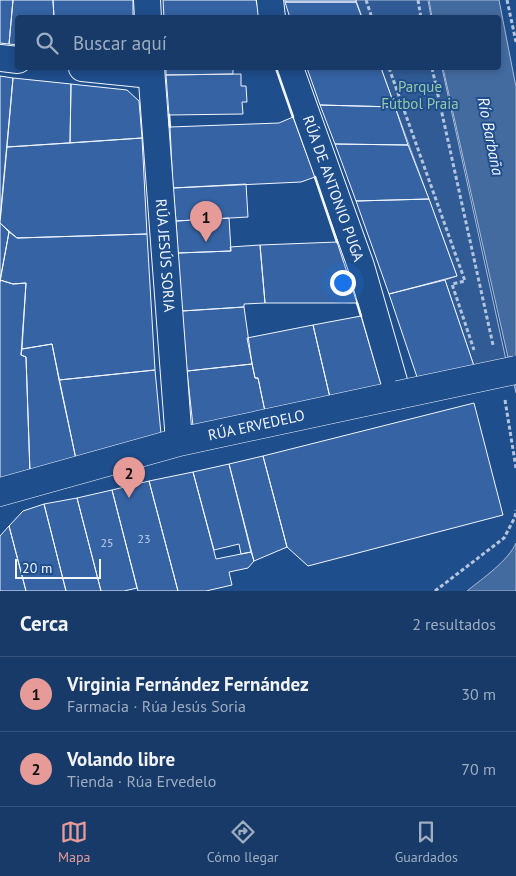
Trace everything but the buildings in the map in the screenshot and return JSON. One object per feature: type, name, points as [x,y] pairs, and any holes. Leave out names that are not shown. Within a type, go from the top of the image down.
[{"type":"street","points":[[147,0],[148,15]]},
{"type":"street","points":[[270,0],[272,15]]},
{"type":"street","points":[[0,58],[15,60]]},
{"type":"street","points":[[128,70],[151,71]]},
{"type":"street","name":"RÚA DE ANTONIO PUGA","points":[[291,70],[361,266],[398,395]]},
{"type":"street","name":"RÚA JESÚS SORIA","points":[[151,71],[180,442]]},
{"type":"street","name":"RÚA ERVEDELO","points":[[0,492],[180,442],[516,370]]},
{"type":"path","points":[[366,0],[371,15]]},
{"type":"path","points":[[418,0],[421,15]]},
{"type":"path","points":[[508,0],[516,42]]},
{"type":"path","points":[[390,70],[466,281],[452,284],[482,377]]},
{"type":"path","points":[[432,70],[494,349]]},
{"type":"path","points":[[504,397],[516,468]]},
{"type":"path","points":[[435,591],[504,538],[515,517],[516,510]]},
{"type":"green space","points":[[356,0],[428,0],[431,15],[361,15]]},
{"type":"green space","name":"Parque Fútbol Praia","points":[[382,70],[442,70],[506,360],[475,369],[445,280],[457,276]]},
{"type":"water","name":"Río Barbaña","points":[[429,0],[499,0],[516,87],[516,393],[443,70],[501,70],[501,15],[432,15]]},
{"type":"water","points":[[516,543],[516,591],[467,591],[501,563]]},
{"type":"wall","points":[[277,70],[293,117]]},
{"type":"wall","points":[[169,115],[170,127]]},
{"type":"wall","points":[[315,177],[337,242]]},
{"type":"wall","points":[[357,303],[361,316]]},
{"type":"place","name":"Virginia Fernández Fernández","points":[[206,242]]},
{"type":"place","name":"Volando libre","points":[[129,498]]}]
